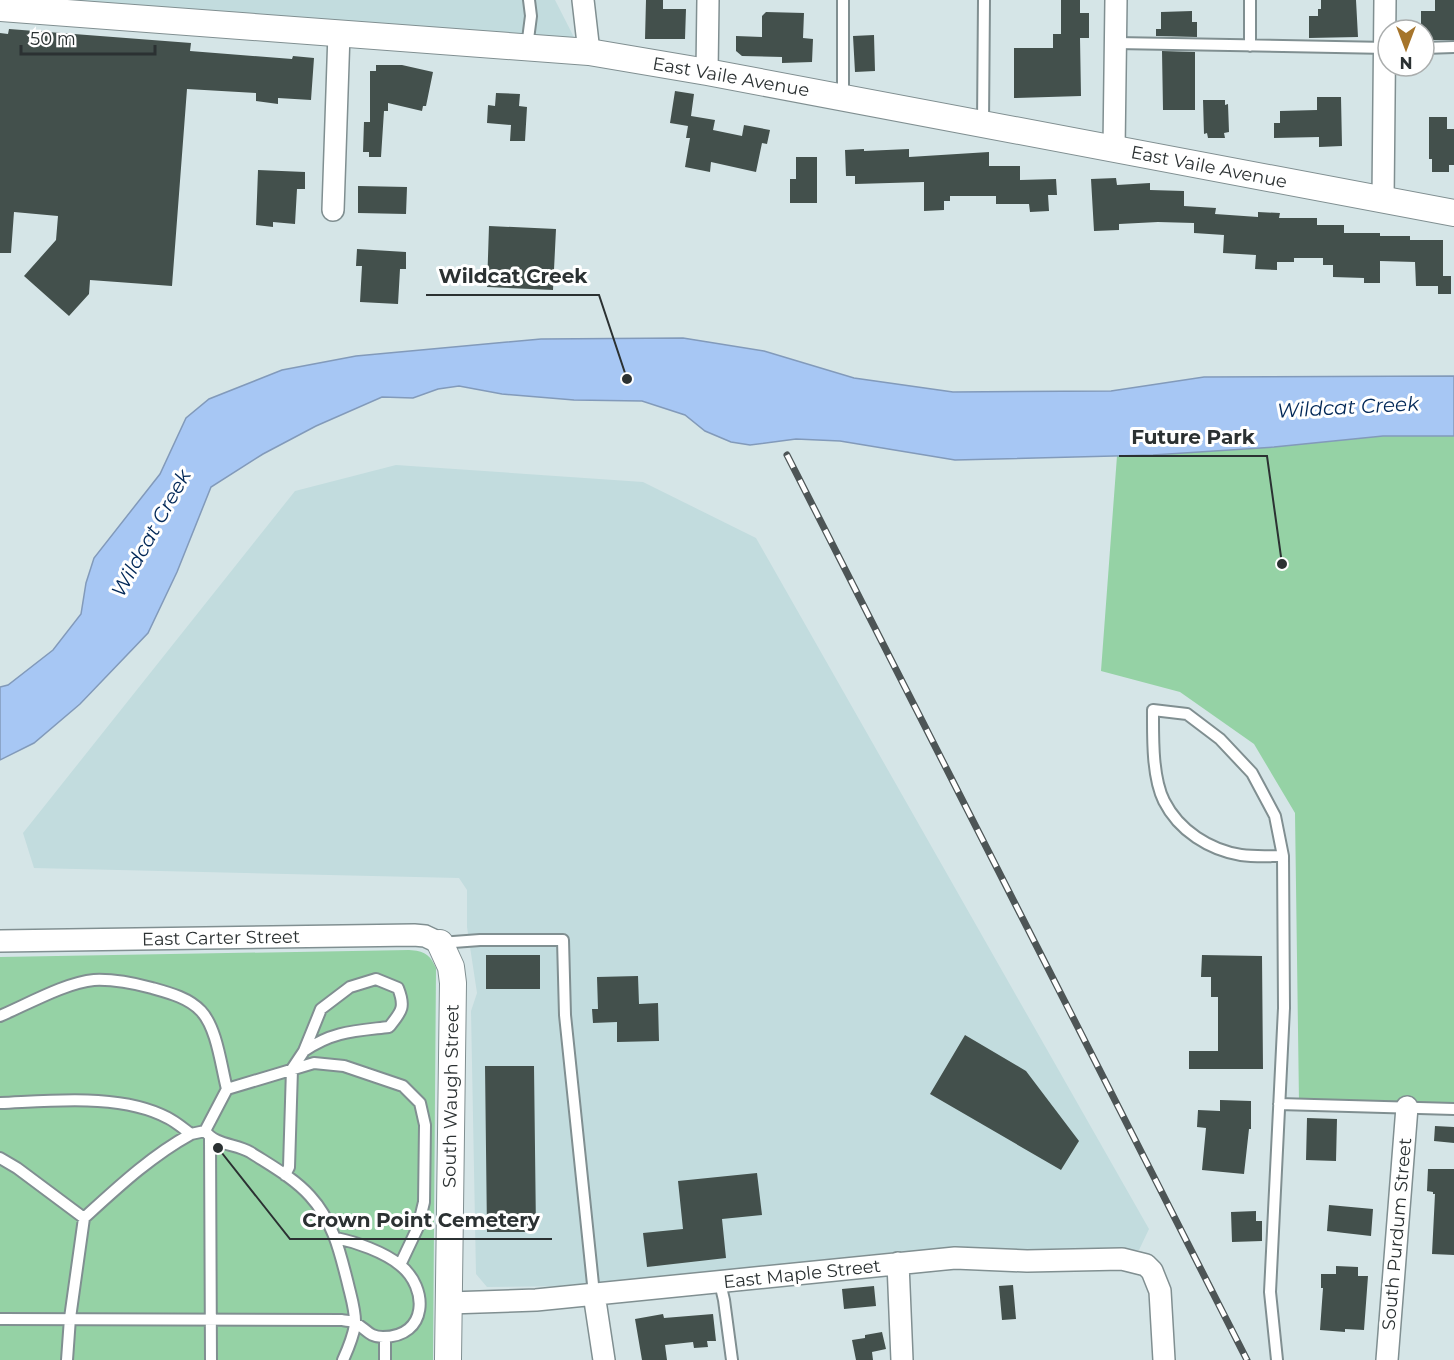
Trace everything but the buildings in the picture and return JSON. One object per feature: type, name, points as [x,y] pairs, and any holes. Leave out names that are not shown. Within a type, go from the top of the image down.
[{"type":"street","points":[[583,0],[589,52]]},
{"type":"street","points":[[707,72],[708,0]]},
{"type":"street","points":[[1114,148],[1116,0]]},
{"type":"street","points":[[1384,0],[1385,18]]},
{"type":"street","name":"East Vaile Avenue","points":[[0,8],[589,52],[843,97],[1454,213]]},
{"type":"street","points":[[333,210],[339,33]]},
{"type":"street","points":[[1383,200],[1385,78]]},
{"type":"street","name":"East Carter Street","points":[[0,941],[414,934],[440,943]]},
{"type":"street","name":"South Waugh Street","points":[[440,943],[451,967],[453,982],[448,1360]]},
{"type":"street","name":"South Purdum Street","points":[[1387,1360],[1407,1107]]},
{"type":"street","name":"East Maple Street","points":[[449,1303],[536,1300],[955,1258],[1028,1261],[1122,1259],[1146,1265],[1152,1271],[1160,1292],[1164,1360]]},
{"type":"street","points":[[898,1263],[902,1360]]},
{"type":"street","points":[[594,1294],[604,1360]]},
{"type":"lane","points":[[527,47],[531,16],[529,0]]},
{"type":"lane","points":[[843,0],[843,97]]},
{"type":"lane","points":[[983,124],[984,0]]},
{"type":"lane","points":[[1250,0],[1250,46]]},
{"type":"lane","points":[[1116,44],[1376,48]]},
{"type":"lane","points":[[1436,48],[1454,47]]},
{"type":"lane","points":[[1277,1360],[1270,1292],[1284,1008],[1283,856],[1275,816],[1252,773],[1220,739],[1187,714],[1153,710],[1156,769],[1164,801],[1187,831],[1210,846],[1240,855],[1283,856]]},
{"type":"lane","points":[[440,943],[480,940],[563,940],[565,1015],[594,1294]]},
{"type":"lane","points":[[285,1175],[289,1167],[292,1069],[304,1051],[321,1009],[350,987],[376,979],[398,988],[402,999],[402,1011],[389,1027],[342,1033],[322,1039],[304,1051]]},
{"type":"lane","points":[[0,1016],[68,986],[92,980],[126,982],[169,992],[188,1001],[203,1012],[216,1040],[227,1089],[208,1134],[211,1360]]},
{"type":"lane","points":[[227,1089],[314,1063],[344,1066],[403,1086],[420,1103],[425,1125],[424,1202],[418,1227],[400,1265]]},
{"type":"lane","points":[[0,1103],[84,1101],[130,1105],[168,1118],[191,1134]]},
{"type":"lane","points":[[1279,1104],[1454,1109]]},
{"type":"lane","points":[[67,1360],[70,1318],[84,1218],[133,1174],[174,1143],[191,1134],[208,1134],[247,1151],[285,1175],[310,1196],[336,1238],[353,1306],[355,1323],[353,1336],[343,1360]]},
{"type":"lane","points":[[0,1158],[84,1218]]},
{"type":"lane","points":[[0,1319],[342,1320],[355,1323],[365,1332],[376,1336],[397,1335],[407,1330],[415,1323],[420,1313],[421,1300],[416,1287],[400,1265],[358,1243],[336,1238]]},
{"type":"lane","points":[[720,1283],[732,1360]]},
{"type":"lane","points":[[385,1337],[385,1360]]},
{"type":"shaded area","points":[[0,0],[555,0],[581,51]]},
{"type":"shaded area","points":[[396,465],[643,482],[756,538],[1149,1229],[1139,1250],[895,1252],[577,1286],[487,1287],[476,1274],[471,1011],[477,993],[467,927],[467,890],[459,878],[34,868],[23,833],[295,491]]},
{"type":"green space","points":[[1454,432],[1454,1104],[1299,1102],[1295,813],[1254,744],[1180,692],[1101,671],[1117,456]]},
{"type":"green space","points":[[409,950],[426,954],[436,968],[433,1360],[0,1360],[0,957]]},
{"type":"water","points":[[683,338],[764,351],[854,378],[953,392],[1111,391],[1204,377],[1454,376],[1454,436],[1383,436],[1274,447],[1153,455],[955,460],[840,441],[796,439],[750,445],[731,442],[705,431],[685,415],[642,401],[574,400],[502,394],[459,386],[438,389],[413,398],[382,397],[316,426],[263,454],[211,487],[177,572],[148,633],[80,704],[34,743],[0,760],[0,687],[8,685],[53,650],[81,614],[86,583],[94,558],[160,474],[186,418],[209,399],[282,370],[356,356],[541,339]]},
{"type":"railway","points":[[787,455],[1247,1360]]},
{"type":"place","name":"Wildcat Creek","points":[[627,379]]},
{"type":"place","name":"Future Park","points":[[1282,564]]},
{"type":"place","name":"Crown Point Cemetery","points":[[218,1148]]}]
